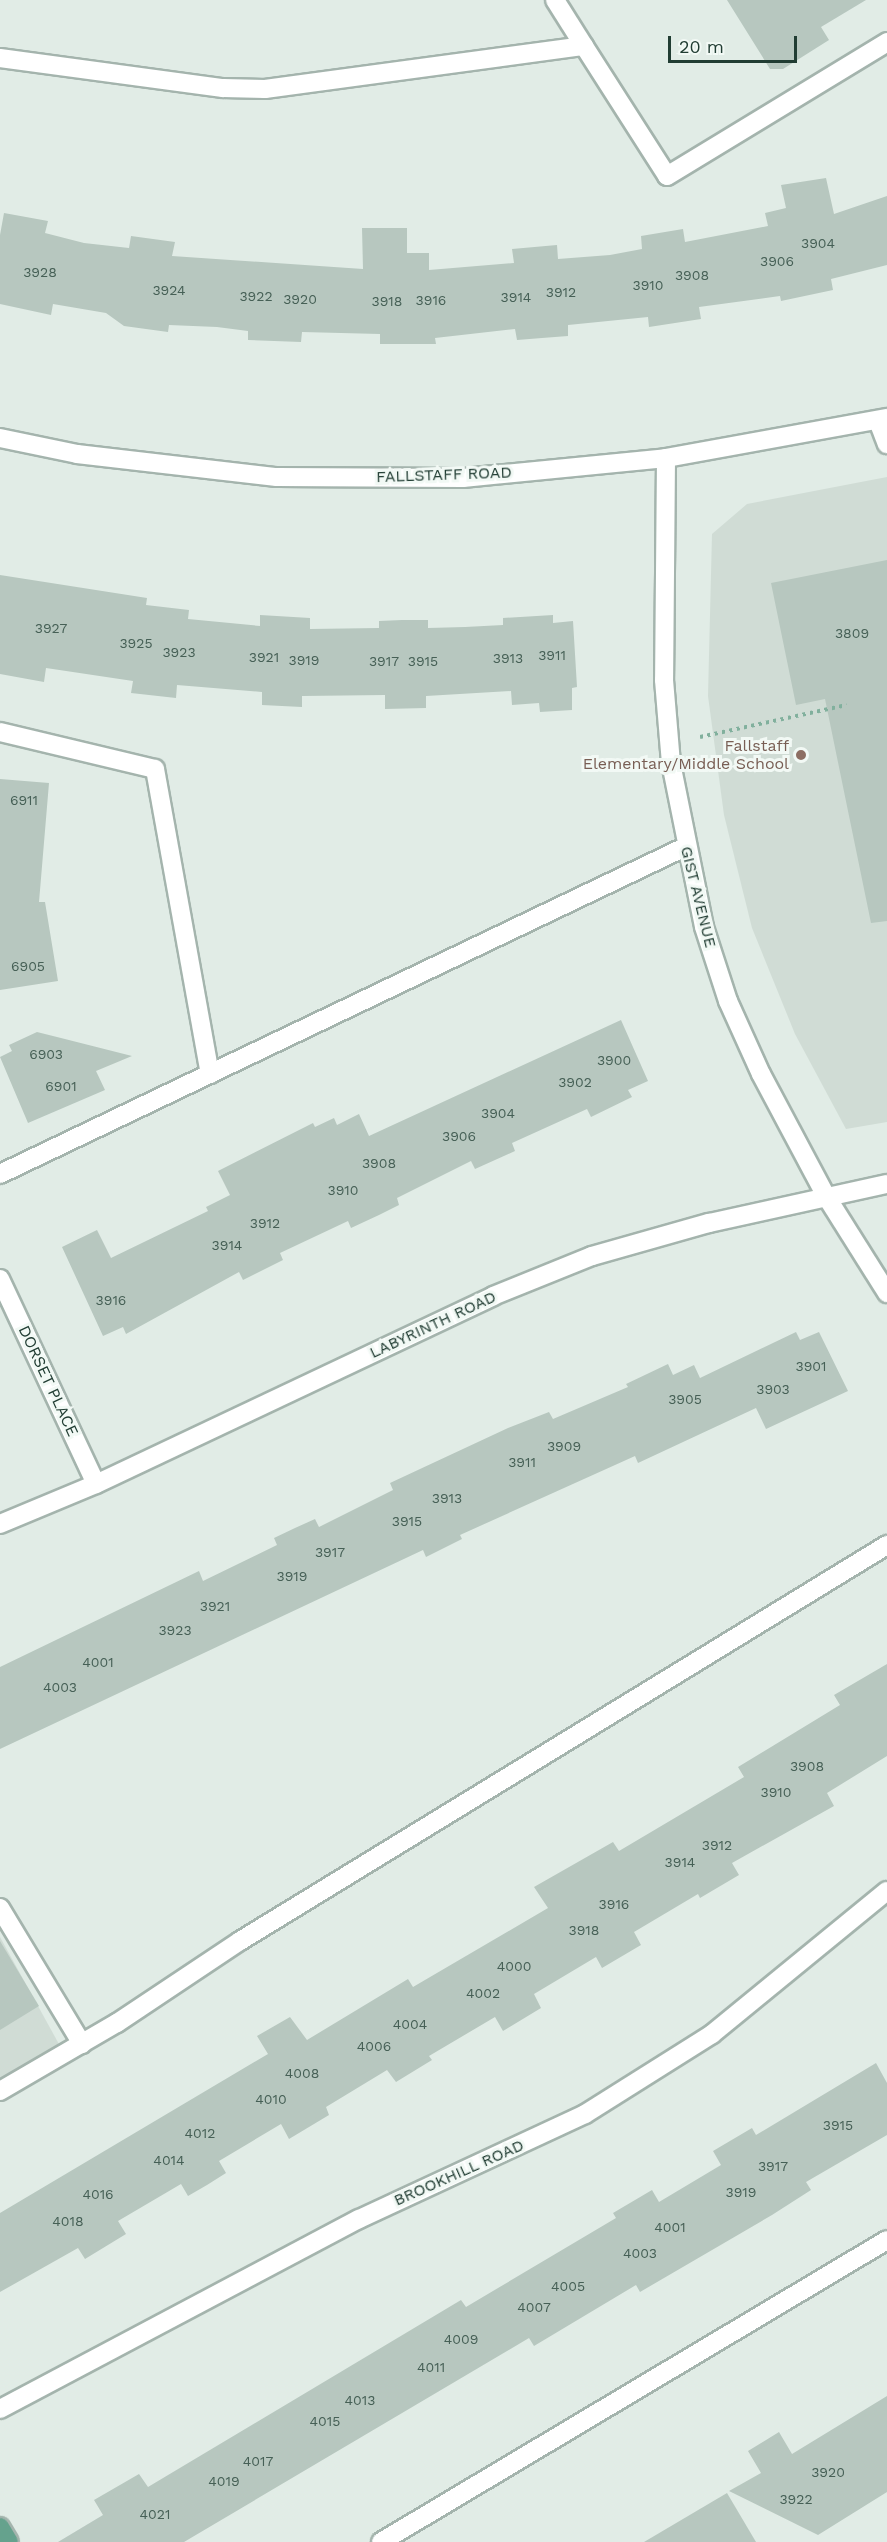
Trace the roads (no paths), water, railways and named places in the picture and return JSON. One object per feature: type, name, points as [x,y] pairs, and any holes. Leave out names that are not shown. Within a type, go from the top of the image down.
[{"type":"main road","points":[[0,2527],[9,2542]]},
{"type":"street","points":[[555,0],[667,176],[887,42]]},
{"type":"street","points":[[0,58],[223,88],[265,89],[584,46]]},
{"type":"street","points":[[883,420],[887,444]]},
{"type":"street","name":"FALLSTAFF ROAD","points":[[0,438],[77,454],[277,477],[463,478],[666,458],[883,420]]},
{"type":"street","name":"GIST AVENUE","points":[[666,458],[664,680],[671,763],[685,847],[704,927],[728,1000],[761,1074],[826,1196],[887,1293]]},
{"type":"street","points":[[0,732],[155,769],[210,1074]]},
{"type":"street","points":[[0,1174],[685,847]]},
{"type":"street","name":"LABYRINTH ROAD","points":[[0,1524],[96,1484],[494,1296],[592,1257],[709,1223],[887,1184]]},
{"type":"street","name":"DORSET PLACE","points":[[0,1279],[96,1484]]},
{"type":"street","points":[[0,2091],[82,2044],[240,1941],[887,1545]]},
{"type":"street","name":"BROOKHILL ROAD","points":[[0,2409],[359,2219],[585,2114],[712,2034],[887,1891]]},
{"type":"street","points":[[0,1908],[82,2044]]},
{"type":"street","points":[[381,2542],[887,2240]]},
{"type":"place","name":"Fallstaff Elementary/Middle School","points":[[801,755]]}]
